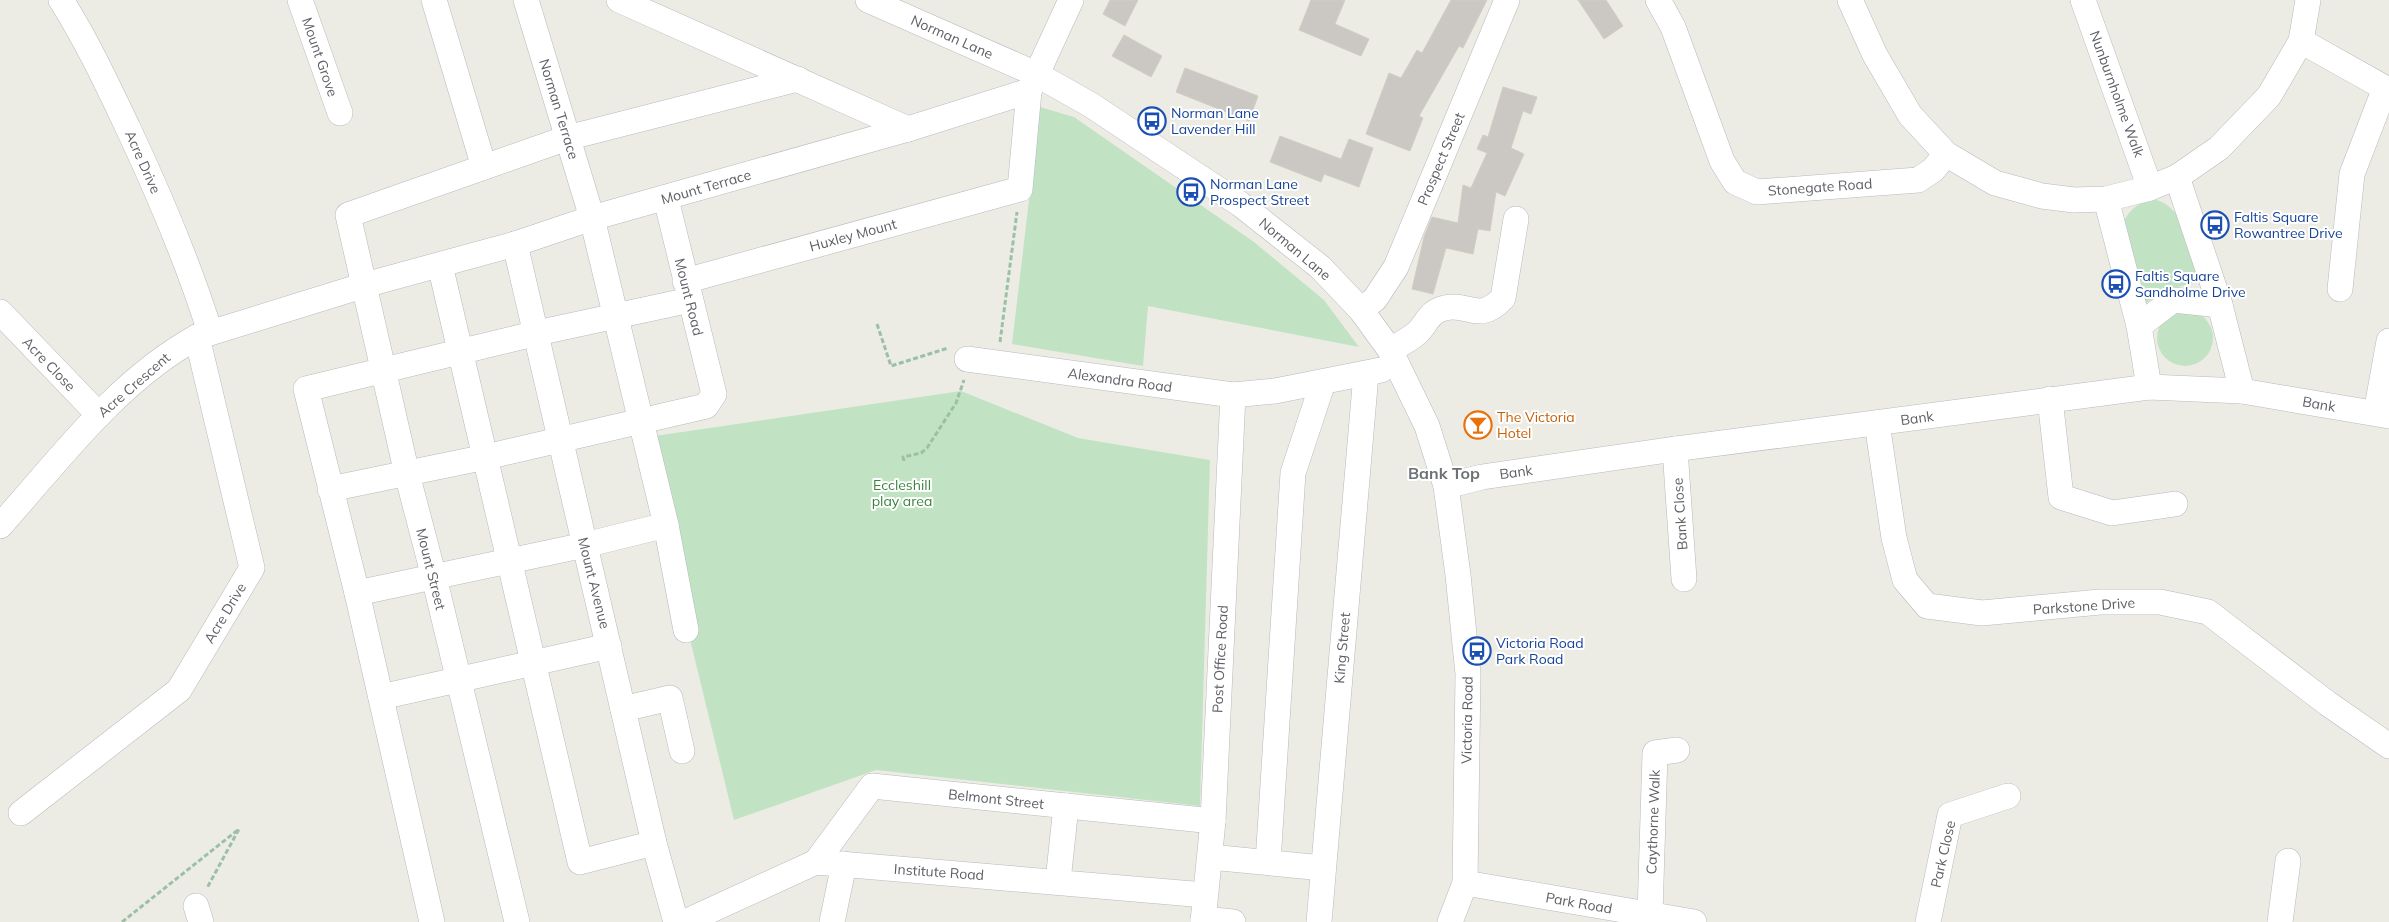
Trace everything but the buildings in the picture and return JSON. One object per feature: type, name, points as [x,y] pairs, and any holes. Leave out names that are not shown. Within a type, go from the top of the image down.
[{"type":"street","name":"Acre Drive","points":[[21,814],[179,690],[252,568],[203,335],[196,288],[146,166],[88,44],[61,0]]},
{"type":"street","name":"Mount Grove","points":[[300,0],[340,113]]},
{"type":"street","points":[[434,0],[484,167],[567,138],[798,79]]},
{"type":"street","name":"Norman Terrace","points":[[526,0],[592,218],[617,316],[666,525],[686,630]]},
{"type":"street","points":[[619,0],[908,129]]},
{"type":"street","name":"Norman Lane","points":[[868,0],[1032,82],[1091,105],[1240,204],[1320,266],[1361,310],[1394,358],[1427,426],[1446,486]]},
{"type":"street","points":[[1020,189],[1032,82],[1072,0]]},
{"type":"street","name":"Prospect Street","points":[[1361,310],[1375,299],[1396,267],[1508,0]]},
{"type":"street","name":"Stonegate Road","points":[[1658,0],[1673,27],[1722,161],[1735,182],[1757,192],[1918,180],[1933,170],[1946,154]]},
{"type":"street","points":[[1850,0],[1875,55],[1910,116],[1946,154],[1995,183],[2042,196],[2074,200],[2106,199],[2150,188],[2177,177],[2219,148],[2269,96],[2301,41],[2308,0]]},
{"type":"street","name":"Nunburnholme Walk","points":[[2084,0],[2150,188]]},
{"type":"street","points":[[2301,41],[2384,88],[2352,174],[2340,288]]},
{"type":"street","name":"Mount Terrace","points":[[365,285],[514,244],[592,218],[666,199],[908,129],[1032,82]]},
{"type":"street","name":"Mount Street","points":[[484,167],[348,215],[407,474],[434,577],[517,922]]},
{"type":"street","points":[[2177,177],[2220,305],[2242,391]]},
{"type":"street","name":"Huxley Mount","points":[[330,489],[306,389],[536,333],[617,316],[687,290],[1020,189]]},
{"type":"street","name":"Mount Road","points":[[641,422],[706,406],[714,394],[666,199]]},
{"type":"street","points":[[2106,199],[2139,326],[2149,387]]},
{"type":"street","name":"Alexandra Road","points":[[967,359],[1233,395],[1274,391],[1366,374],[1394,358],[1418,332],[1429,316],[1446,307],[1481,312],[1495,306],[1503,298],[1516,219]]},
{"type":"street","name":"Mount Avenue","points":[[514,244],[654,843],[676,922]]},
{"type":"street","points":[[440,265],[580,862],[654,843]]},
{"type":"street","name":"Acre Crescent","points":[[0,526],[98,415],[152,366],[172,351],[203,335],[365,285]]},
{"type":"street","points":[[2139,326],[2174,300],[2220,305]]},
{"type":"street","name":"Acre Close","points":[[0,312],[98,415]]},
{"type":"street","points":[[2383,414],[2389,340]]},
{"type":"street","name":"King Street","points":[[1319,922],[1366,374]]},
{"type":"street","points":[[1268,862],[1293,473],[1322,382]]},
{"type":"street","name":"Bank","points":[[1446,486],[1482,477],[1675,448],[2149,387],[2242,391],[2383,414]]},
{"type":"street","name":"Post Office Road","points":[[1204,912],[1213,821],[1233,395]]},
{"type":"street","points":[[2050,399],[2061,497],[2112,513],[2175,504]]},
{"type":"street","points":[[432,922],[357,593],[330,489],[486,457],[641,422]]},
{"type":"street","name":"Parkstone Drive","points":[[1877,423],[1894,538],[1905,580],[1927,606],[1982,613],[2100,602],[2160,602],[2208,612],[2327,703],[2389,746]]},
{"type":"street","name":"Bank Close","points":[[1675,448],[1684,579]]},
{"type":"street","name":"Victoria Road","points":[[1446,486],[1458,575],[1468,674],[1464,883],[1450,922]]},
{"type":"street","points":[[357,593],[585,546],[666,525]]},
{"type":"street","points":[[381,697],[609,646]]},
{"type":"street","points":[[623,709],[670,698],[682,752]]},
{"type":"street","name":"Caythorne Walk","points":[[1650,914],[1654,753],[1677,750]]},
{"type":"street","name":"Belmont Street","points":[[816,862],[872,786],[1213,821]]},
{"type":"street","name":"Park Close","points":[[1928,922],[1950,815],[2008,796]]},
{"type":"street","points":[[1058,881],[1066,806]]},
{"type":"street","points":[[1210,857],[1323,868]]},
{"type":"street","points":[[2280,922],[2288,861]]},
{"type":"street","name":"Institute Road","points":[[685,922],[816,862],[1058,881],[1204,912],[1233,922]]},
{"type":"street","points":[[832,922],[844,864]]},
{"type":"street","name":"Park Road","points":[[1464,883],[1694,922]]},
{"type":"path","points":[[997,363],[1020,189]]},
{"type":"path","points":[[877,324],[891,366],[948,347],[967,359],[964,386],[948,415],[927,448],[922,453],[903,457],[904,461]]},
{"type":"path","points":[[122,922],[239,829],[199,914]]},
{"type":"green space","points":[[1040,107],[1074,117],[1254,242],[1324,300],[1359,347],[1148,306],[1143,366],[1012,344]]},
{"type":"green space","points":[[2156,200],[2175,212],[2181,222],[2190,246],[2198,282],[2162,291],[2145,304],[2123,223],[2136,206]]},
{"type":"green space","points":[[2179,310],[2191,310],[2205,318],[2213,332],[2211,349],[2205,358],[2191,366],[2179,366],[2169,361],[2162,354],[2157,344],[2157,332],[2162,322],[2169,315]]},
{"type":"green space","name":"Eccleshill play area","points":[[961,391],[1078,438],[1210,460],[1200,806],[876,770],[734,820],[641,438]]},
{"type":"place","name":"Norman Lane Lavender Hill","points":[[1152,121]]},
{"type":"place","name":"Norman Lane Prospect Street","points":[[1191,192]]},
{"type":"place","name":"Faltis Square Rowantree Drive","points":[[2215,225]]},
{"type":"place","name":"Faltis Square Sandholme Drive","points":[[2116,284]]},
{"type":"place","name":"The Victoria Hotel","points":[[1478,425]]},
{"type":"place","name":"Victoria Road Park Road","points":[[1477,651]]},
{"type":"district","name":"Bank Top","points":[[1444,473]]}]
